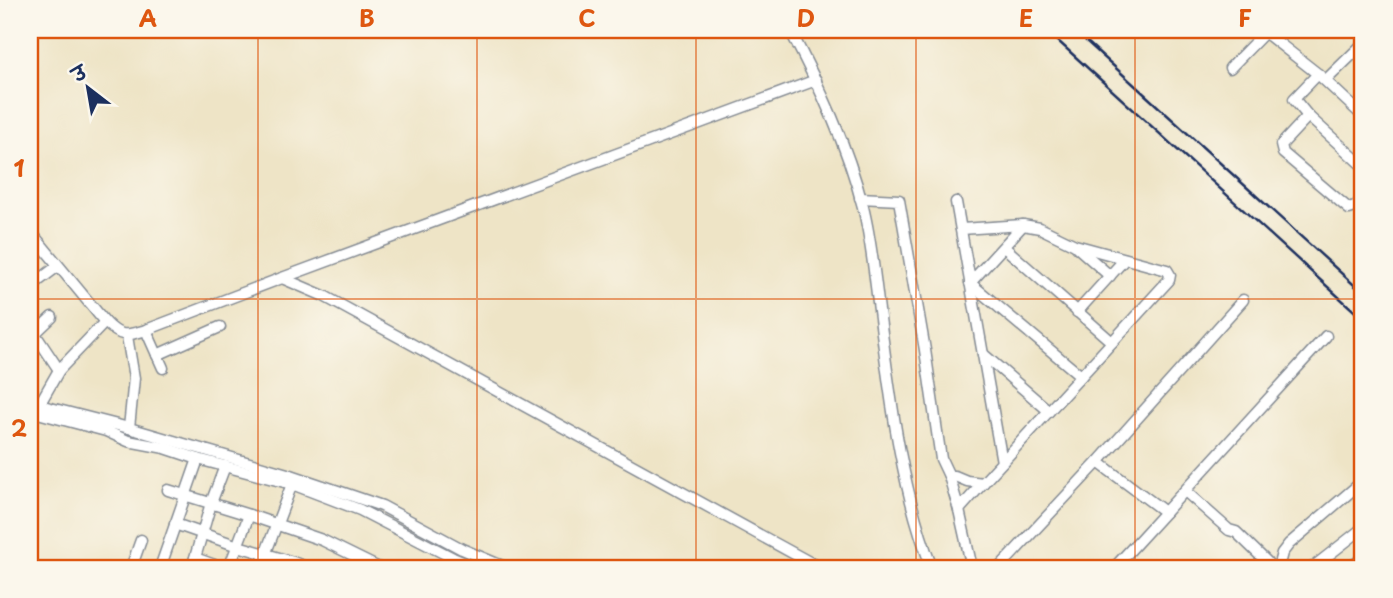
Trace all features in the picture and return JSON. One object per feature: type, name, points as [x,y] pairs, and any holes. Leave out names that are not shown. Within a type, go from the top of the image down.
[{"type":"street","points":[[790,30],[817,80],[847,153],[860,198],[872,258],[895,429],[920,536],[932,568]]},
{"type":"street","points":[[1230,68],[1264,31],[1322,77],[1363,116]]},
{"type":"street","points":[[1363,44],[1294,99],[1308,116],[1363,166]]},
{"type":"street","points":[[30,231],[105,322],[117,333],[127,336],[817,80]]},
{"type":"street","points":[[1308,116],[1280,145],[1283,153],[1349,209],[1363,200]]},
{"type":"street","points":[[860,198],[899,200],[941,458],[959,510],[972,568]]},
{"type":"street","points":[[956,202],[1002,462]]},
{"type":"street","points":[[959,510],[1170,277],[1167,270],[1075,245],[1041,228],[1023,225],[961,229]]},
{"type":"street","points":[[970,283],[1023,225]]},
{"type":"street","points":[[1075,245],[1110,276]]},
{"type":"street","points":[[1004,247],[1112,342]]},
{"type":"street","points":[[1077,312],[1125,260]]},
{"type":"street","points":[[30,287],[58,266]]},
{"type":"street","points":[[282,278],[324,296],[820,568]]},
{"type":"street","points":[[970,283],[1081,376]]},
{"type":"street","points":[[999,568],[1243,300]]},
{"type":"street","points":[[52,317],[33,336],[59,370]]},
{"type":"street","points":[[33,405],[59,370],[105,322]]},
{"type":"street","points":[[157,355],[220,327]]},
{"type":"street","points":[[146,331],[163,368]]},
{"type":"street","points":[[127,336],[134,378],[129,428]]},
{"type":"street","points":[[1114,568],[1326,336]]},
{"type":"street","points":[[983,354],[1049,411]]},
{"type":"street","points":[[33,405],[129,428],[288,480],[382,506],[462,549],[470,564]]},
{"type":"street","points":[[33,405],[128,440],[288,480],[360,510],[453,558],[470,564],[507,568]]},
{"type":"street","points":[[159,568],[198,459]]},
{"type":"street","points":[[1098,462],[1165,512]]},
{"type":"street","points":[[223,568],[193,563],[225,466]]},
{"type":"street","points":[[949,476],[955,475],[967,481],[983,483]]},
{"type":"street","points":[[260,568],[277,524],[288,480]]},
{"type":"street","points":[[1278,568],[1282,553],[1289,544],[1363,481]]},
{"type":"street","points":[[168,490],[322,540],[379,568]]},
{"type":"street","points":[[1185,491],[1229,530],[1236,532],[1267,562],[1259,568]]},
{"type":"street","points":[[229,568],[249,515]]},
{"type":"street","points":[[175,524],[265,553],[292,565],[308,568]]},
{"type":"street","points":[[1312,568],[1363,528]]},
{"type":"street","points":[[131,568],[141,540]]},
{"type":"street","points":[[442,568],[462,549]]},
{"type":"street","points":[[1350,568],[1363,558]]},
{"type":"railway","points":[[1046,30],[1363,319]]},
{"type":"railway","points":[[1074,30],[1363,293]]}]
